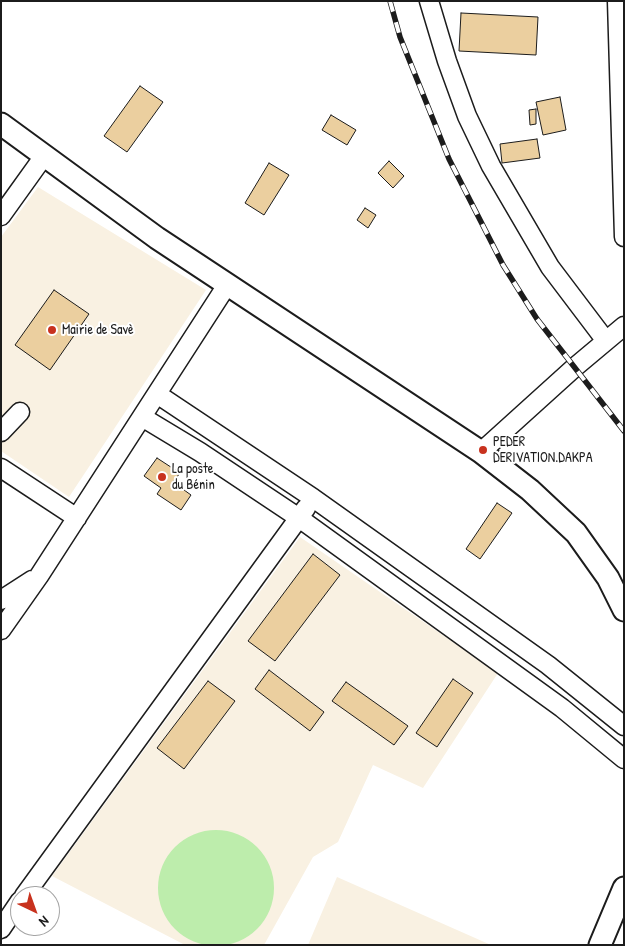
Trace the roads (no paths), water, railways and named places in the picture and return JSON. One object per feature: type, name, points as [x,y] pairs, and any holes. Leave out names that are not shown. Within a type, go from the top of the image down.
[{"type":"main road","points":[[1,124],[157,238],[481,452],[530,490],[576,533],[608,578],[624,610]]},
{"type":"main road","points":[[600,945],[624,888]]},
{"type":"street","points":[[429,1],[446,61],[467,116],[490,166],[550,267],[606,341]]},
{"type":"street","points":[[617,1],[624,237]]},
{"type":"street","points":[[1,216],[44,156]]},
{"type":"street","points":[[1,630],[77,518],[227,285]]},
{"type":"street","points":[[481,452],[624,326]]},
{"type":"street","points":[[157,394],[313,498],[548,665],[624,726]]},
{"type":"street","points":[[1,432],[20,412]]},
{"type":"street","points":[[142,417],[200,452],[299,518],[562,708],[624,759]]},
{"type":"street","points":[[1,468],[77,518]]},
{"type":"street","points":[[31,886],[313,498]]},
{"type":"street","points":[[1,600],[39,576]]},
{"type":"street","points":[[1,929],[10,916]]},
{"type":"railway","points":[[390,1],[400,37],[449,159],[503,265],[537,319],[624,431]]},
{"type":"place","name":"Mairie de Savè","points":[[52,330]]},
{"type":"place","name":"PEDER DERIVATION.DAKPA","points":[[483,450]]},
{"type":"place","name":"La poste du Bénin","points":[[162,477]]}]
